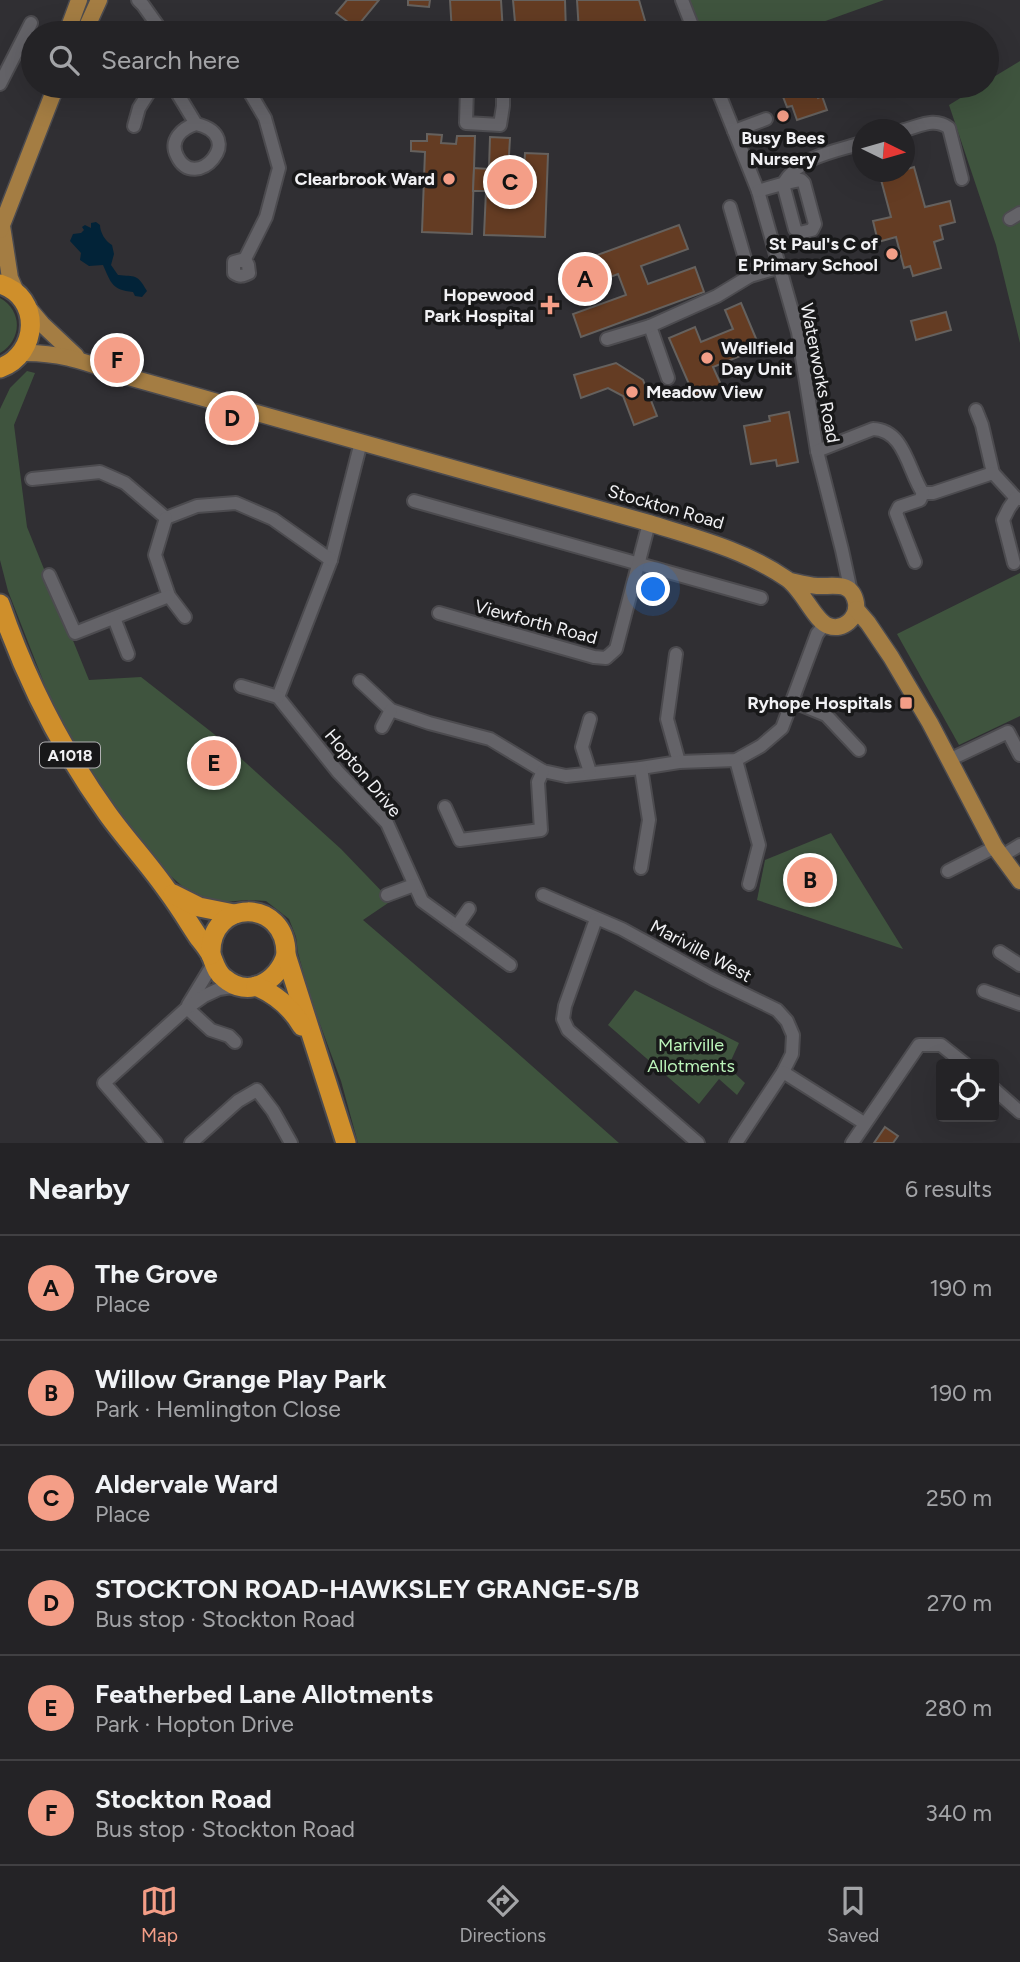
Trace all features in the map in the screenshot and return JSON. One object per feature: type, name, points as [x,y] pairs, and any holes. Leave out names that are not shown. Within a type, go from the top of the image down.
[{"type":"highway","points":[[0,385],[13,360],[28,341],[31,328],[30,315],[14,294]]},
{"type":"highway","name":"A1018","points":[[0,604],[10,634],[50,718],[105,811],[167,890],[224,978],[270,992],[296,1016],[314,1045]]},
{"type":"highway","name":"A1018","points":[[167,890],[199,907],[234,914],[252,911],[275,922],[285,937],[286,955],[346,1143]]},
{"type":"highway","points":[[212,959],[211,947],[216,930],[234,914]]},
{"type":"highway","points":[[248,986],[273,978],[279,972],[286,955]]},
{"type":"main road","points":[[71,21],[79,0]]},
{"type":"main road","points":[[89,21],[99,0]]},
{"type":"main road","points":[[14,294],[1,228],[51,98]]},
{"type":"main road","name":"Stockton Road","points":[[14,294],[80,360]]},
{"type":"main road","name":"Stockton Road","points":[[13,360],[42,352],[61,355],[132,378],[649,523],[729,548],[753,558],[791,581],[819,619]]},
{"type":"main road","name":"Stockton Road","points":[[791,581],[846,588],[851,592]]},
{"type":"main road","points":[[829,586],[815,597],[819,619],[839,627],[855,615],[855,600],[851,592]]},
{"type":"main road","points":[[856,609],[875,633],[930,723],[998,852],[1020,881]]},
{"type":"main road","points":[[846,624],[875,633]]},
{"type":"street","points":[[138,0],[154,21]]},
{"type":"street","points":[[682,0],[690,21]]},
{"type":"street","points":[[0,84],[21,43]]},
{"type":"street","points":[[134,126],[134,106],[142,98]]},
{"type":"street","points":[[180,98],[196,124]]},
{"type":"street","points":[[245,259],[266,217],[279,167],[265,118],[253,98]]},
{"type":"street","points":[[465,98],[466,123],[500,125],[503,98]]},
{"type":"street","name":"Waterworks Road","points":[[721,98],[758,191],[798,332],[817,452],[851,592]]},
{"type":"street","points":[[734,131],[766,119]]},
{"type":"street","points":[[915,127],[935,121],[946,125],[952,134],[962,179]]},
{"type":"street","points":[[758,191],[783,184],[790,173],[808,160],[852,146]]},
{"type":"street","points":[[730,207],[750,276]]},
{"type":"street","points":[[607,339],[650,326],[717,296],[750,276],[780,267]]},
{"type":"street","points":[[650,326],[668,378]]},
{"type":"street","points":[[976,410],[993,473],[1018,499],[1003,520],[1014,563]]},
{"type":"street","points":[[817,452],[873,429],[882,429],[896,438],[923,493]]},
{"type":"street","points":[[241,686],[278,697],[331,560],[361,442]]},
{"type":"street","points":[[32,480],[100,472],[125,483],[166,518]]},
{"type":"street","points":[[923,493],[933,493],[993,473]]},
{"type":"street","points":[[915,562],[896,513],[899,508],[920,499],[923,493]]},
{"type":"street","points":[[414,501],[761,598]]},
{"type":"street","points":[[166,518],[197,506],[236,503],[273,519],[331,560]]},
{"type":"street","points":[[166,518],[155,555],[169,596],[185,617]]},
{"type":"street","name":"Viewforth Road","points":[[439,613],[594,657],[606,658],[615,649],[649,523]]},
{"type":"street","name":"Waterworks Road","points":[[829,586],[839,574],[842,550]]},
{"type":"street","points":[[48,575],[75,633],[169,596]]},
{"type":"street","points":[[114,618],[128,654]]},
{"type":"street","points":[[359,681],[391,710],[490,739],[543,771],[566,776],[680,762],[736,760],[761,746],[782,728],[817,634],[819,619]]},
{"type":"street","points":[[676,654],[667,719],[680,762]]},
{"type":"street","name":"Hopton Drive","points":[[278,697],[338,772],[387,823],[422,901],[510,965]]},
{"type":"street","points":[[792,701],[826,715],[859,750]]},
{"type":"street","points":[[382,727],[391,710]]},
{"type":"street","points":[[590,719],[582,747],[590,772]]},
{"type":"street","points":[[949,760],[1008,732],[1020,755]]},
{"type":"street","points":[[736,760],[759,845],[749,884]]},
{"type":"street","points":[[641,768],[649,820],[641,868]]},
{"type":"street","points":[[445,807],[460,840],[544,836],[538,782],[543,771]]},
{"type":"street","points":[[948,870],[1020,845]]},
{"type":"street","points":[[387,895],[414,885]]},
{"type":"street","name":"Mariville West","points":[[543,895],[639,937],[713,979],[777,1010],[788,1021],[793,1035],[792,1054],[736,1143]]},
{"type":"street","points":[[457,926],[469,909]]},
{"type":"street","points":[[596,919],[565,1006],[563,1019],[568,1030],[698,1143]]},
{"type":"street","points":[[1000,952],[1020,965]]},
{"type":"street","points":[[187,1008],[212,959]]},
{"type":"street","points":[[156,1143],[104,1083],[187,1008],[204,996],[219,989],[248,986]]},
{"type":"street","points":[[984,991],[1020,1004]]},
{"type":"street","points":[[187,1008],[211,1030],[229,1036],[235,1042]]},
{"type":"street","points":[[852,1143],[919,1045],[941,1045],[959,1059]]},
{"type":"street","points":[[783,1072],[864,1123]]},
{"type":"street","points":[[191,1143],[238,1101],[257,1090],[273,1111],[291,1143]]},
{"type":"street","points":[[999,1094],[1020,1112]]},
{"type":"green space","points":[[689,0],[884,0],[825,21],[697,21]]},
{"type":"green space","points":[[1020,61],[1020,343],[996,245],[949,105],[960,98],[999,98],[999,74]]},
{"type":"green space","points":[[0,298],[13,310],[17,326],[13,341],[0,353]]},
{"type":"green space","points":[[27,371],[35,373],[14,425],[27,527],[89,680],[141,677],[214,734],[341,849],[391,901],[363,920],[619,1143],[358,1143],[341,1081],[310,997],[289,919],[266,901],[213,903],[189,892],[159,866],[102,789],[66,730],[46,688],[8,591],[0,560],[0,409],[10,388]]},
{"type":"green space","points":[[1020,573],[1020,716],[959,745],[897,634]]},
{"type":"green space","points":[[831,833],[903,949],[757,900],[765,860]]},
{"type":"green space","name":"Mariville Allotments","points":[[635,990],[739,1043],[728,1067],[745,1083],[737,1095],[719,1079],[699,1104],[608,1025]]},
{"type":"water","points":[[91,223],[100,225],[105,239],[112,245],[114,254],[111,265],[118,275],[135,277],[141,281],[147,291],[142,297],[116,287],[110,281],[103,265],[89,266],[80,260],[81,253],[70,241],[73,234],[84,230],[82,227],[85,225],[91,228]]},
{"type":"building","points":[[347,0],[379,0],[362,21],[347,21],[336,13]]},
{"type":"building","points":[[408,0],[430,0],[429,7],[408,5]]},
{"type":"building","points":[[450,0],[501,0],[502,21],[451,21]]},
{"type":"building","points":[[513,0],[565,0],[566,21],[515,21]]},
{"type":"building","points":[[577,0],[639,0],[645,21],[578,21]]},
{"type":"building","points":[[784,98],[823,98],[827,110],[797,120],[792,106],[787,107]]},
{"type":"building","name":"Clearbrook Ward","points":[[427,134],[442,135],[441,143],[456,144],[457,136],[475,136],[472,234],[422,232],[425,152],[411,151],[411,141],[427,141]]},
{"type":"building","points":[[490,137],[510,138],[508,172],[524,173],[525,153],[548,154],[545,237],[484,235],[486,191],[473,191],[474,168],[489,169]]},
{"type":"building","points":[[915,171],[925,207],[950,201],[955,222],[940,226],[943,239],[934,242],[941,268],[913,276],[910,266],[904,268],[896,237],[878,242],[873,221],[891,217],[882,182],[915,182]]},
{"type":"building","points":[[679,225],[688,249],[641,266],[648,284],[695,267],[704,292],[581,337],[573,314],[626,295],[618,274],[570,292],[562,268]]},
{"type":"building","name":"Wellfield Day Unit","points":[[741,303],[760,348],[713,367],[722,387],[695,398],[669,338],[695,327],[701,342],[733,329],[725,310]]},
{"type":"building","points":[[946,312],[951,330],[916,340],[911,321]]},
{"type":"building","name":"Meadow View","points":[[616,363],[643,380],[657,416],[634,425],[623,396],[608,388],[581,398],[574,375]]},
{"type":"building","points":[[789,412],[798,462],[777,466],[776,460],[751,464],[744,426],[770,421],[769,416]]},
{"type":"building","points":[[885,1127],[898,1136],[893,1143],[874,1143]]},
{"type":"place","name":"Busy Bees Nursery","points":[[783,116]]},
{"type":"place","name":"Clearbrook Ward","points":[[449,179]]},
{"type":"place","name":"Aldervale Ward","points":[[510,182]]},
{"type":"place","name":"St Paul's C of E Primary School","points":[[892,254]]},
{"type":"place","name":"The Grove","points":[[585,279]]},
{"type":"place","name":"Hopewood Park Hospital","points":[[550,305]]},
{"type":"place","name":"Wellfield Day Unit","points":[[707,358]]},
{"type":"place","name":"Stockton Road","points":[[117,360]]},
{"type":"place","name":"Meadow View","points":[[632,392]]},
{"type":"place","name":"STOCKTON ROAD-HAWKSLEY GRANGE-S/B","points":[[232,418]]},
{"type":"place","name":"Ryhope Hospitals","points":[[906,703]]},
{"type":"place","name":"Featherbed Lane Allotments","points":[[214,763]]},
{"type":"place","name":"Willow Grange Play Park","points":[[810,880]]}]
